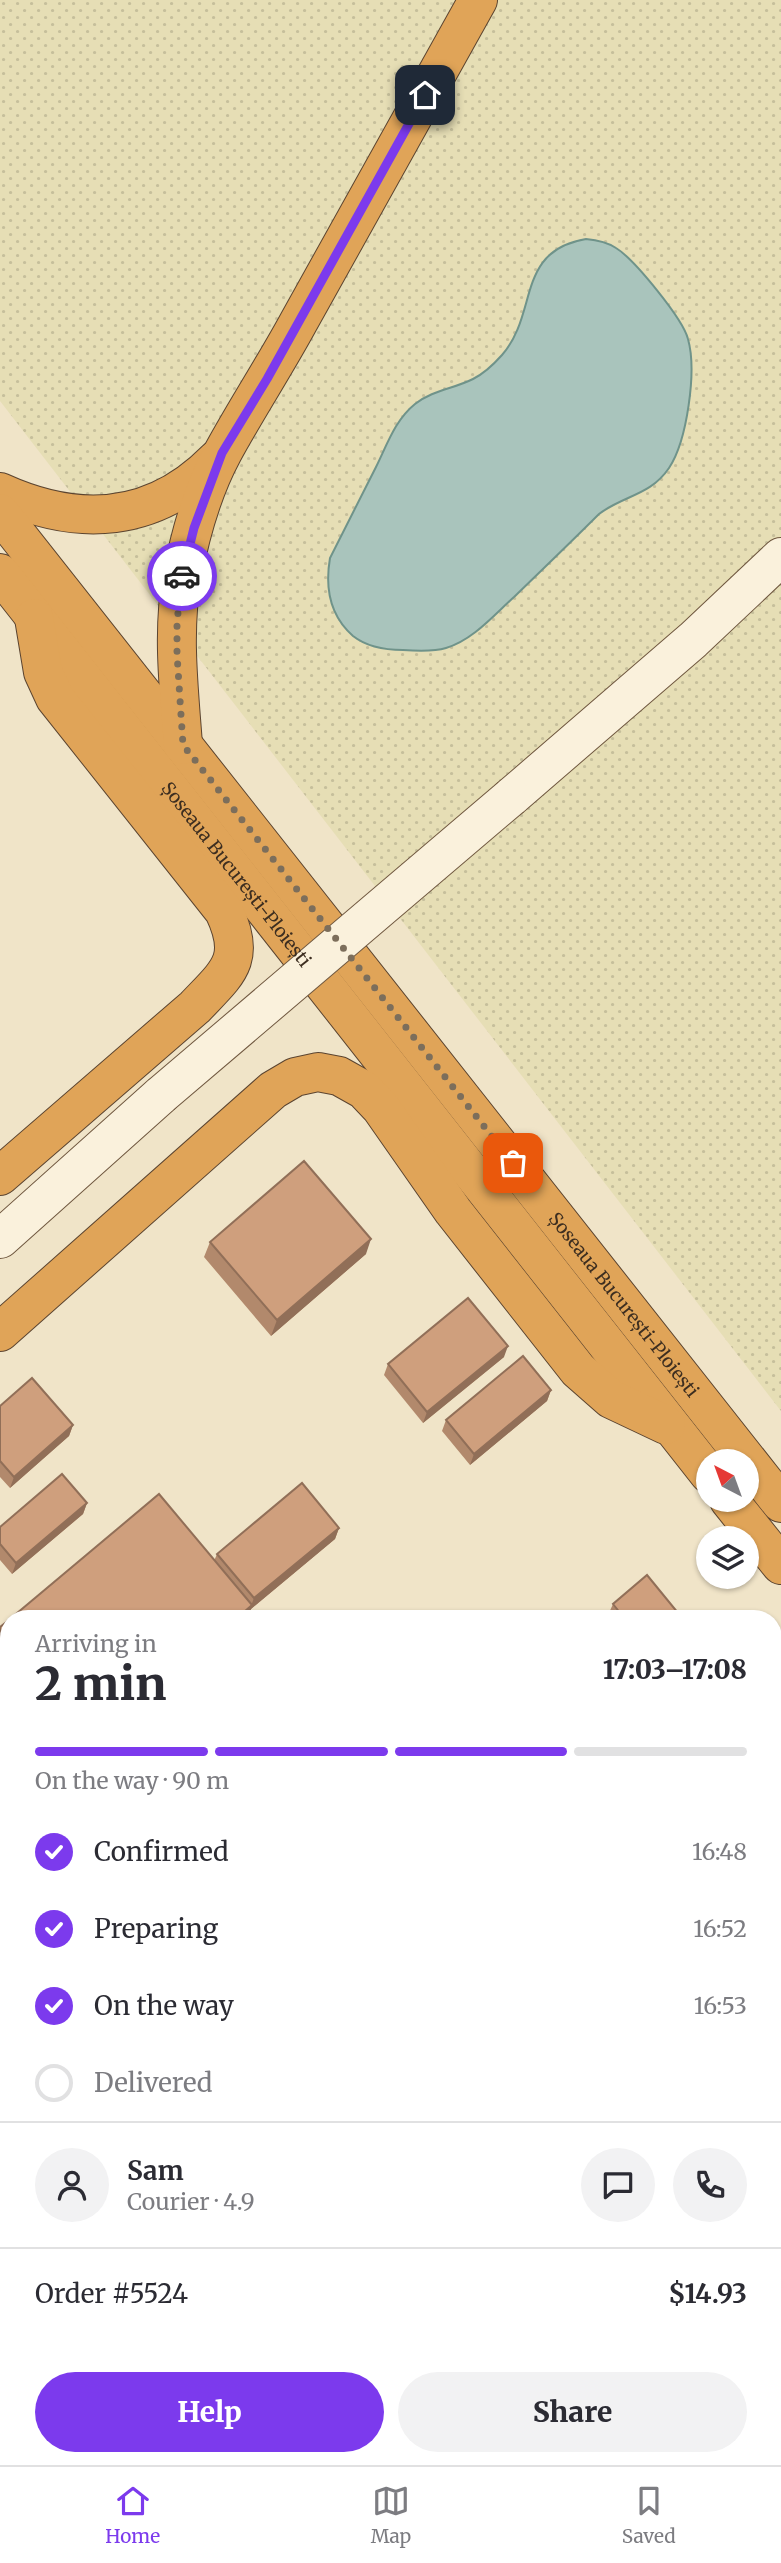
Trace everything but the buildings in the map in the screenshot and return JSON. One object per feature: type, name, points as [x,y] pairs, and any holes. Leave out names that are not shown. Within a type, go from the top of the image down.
[{"type":"highway","points":[[183,745],[177,654],[182,577],[194,528],[222,453],[273,368],[478,0]]},
{"type":"highway","points":[[0,492],[45,509],[78,515],[120,513],[169,497],[205,471],[222,453]]},
{"type":"highway","name":"Șoseaua București-Ploiești","points":[[0,513],[781,1503]]},
{"type":"highway","name":"Șoseaua București-Ploiești","points":[[0,573],[696,1457]]},
{"type":"highway","points":[[0,1176],[195,1007],[222,979],[235,955],[234,932],[224,911],[55,698],[43,672],[34,616]]},
{"type":"highway","points":[[0,1332],[273,1090],[295,1077],[318,1072],[339,1076],[363,1090],[381,1108],[453,1211],[578,1370],[611,1399],[673,1428]]},
{"type":"highway","points":[[739,1512],[781,1565]]},
{"type":"street","points":[[0,1239],[161,1095],[684,648],[781,557]]},
{"type":"shaded area","points":[[0,0],[781,0],[781,1411],[0,401]]},
{"type":"water","points":[[586,239],[613,246],[624,254],[668,304],[688,339],[691,353],[689,405],[681,441],[669,468],[645,490],[599,514],[491,619],[456,644],[436,650],[397,650],[358,640],[345,628],[334,610],[328,579],[330,558],[392,433],[415,404],[473,379],[502,355],[521,321],[538,270],[548,256],[564,246]]},
{"type":"way so far","points":[[182,576],[177,654],[183,745],[513,1163]]},
{"type":"route","points":[[182,576],[202,503],[222,453],[267,379],[425,95]]}]
